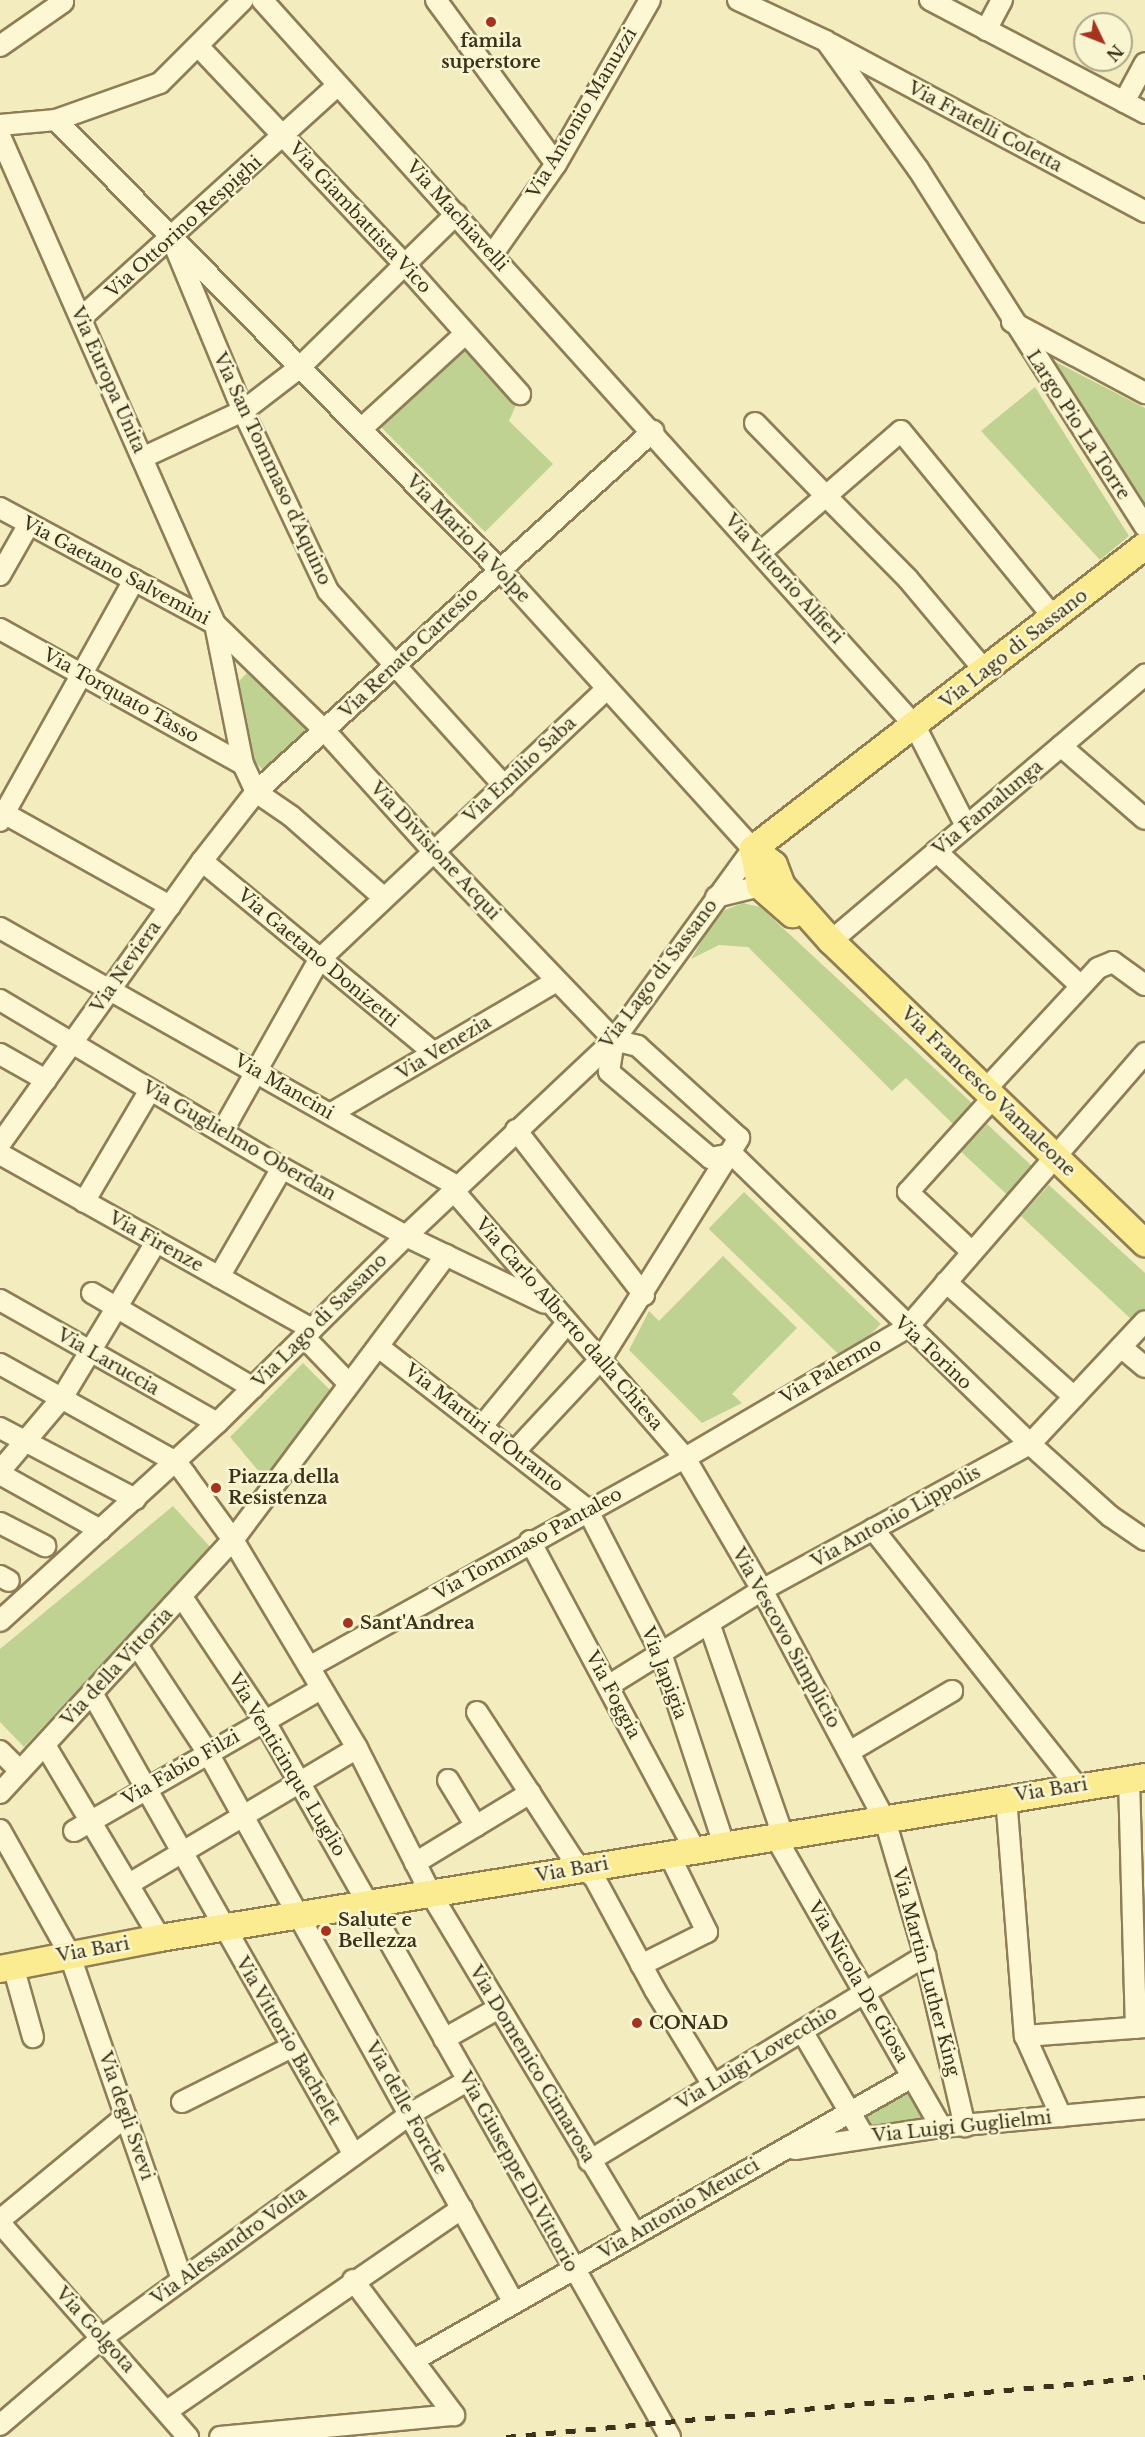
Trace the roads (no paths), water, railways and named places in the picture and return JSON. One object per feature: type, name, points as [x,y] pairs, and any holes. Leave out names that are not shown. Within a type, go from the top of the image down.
[{"type":"main road","name":"Via Lago di Sassano","points":[[753,849],[986,672],[1145,546]]},
{"type":"main road","points":[[753,849],[759,886],[820,938],[831,941]]},
{"type":"main road","points":[[753,849],[774,865],[782,886],[831,941]]},
{"type":"main road","name":"Via Francesco Vamaleone","points":[[831,941],[1145,1243]]},
{"type":"main road","name":"Via Bari","points":[[7,1967],[69,1953],[223,1927],[369,1905],[779,1835],[885,1820],[1076,1785],[1137,1778]]},
{"type":"street","points":[[0,125],[56,120],[160,83],[243,0]]},
{"type":"street","name":"Via Machiavelli","points":[[262,0],[653,431]]},
{"type":"street","points":[[436,0],[556,164]]},
{"type":"street","name":"Via Antonio Manuzzi","points":[[492,255],[556,164],[650,0]]},
{"type":"street","name":"Via Fratelli Coletta","points":[[738,0],[767,6],[826,41],[1145,212]]},
{"type":"street","points":[[930,0],[962,7],[986,30],[1145,112]]},
{"type":"street","points":[[986,30],[1002,0]]},
{"type":"street","points":[[0,46],[63,2]]},
{"type":"street","name":"Largo Pio La Torre","points":[[826,41],[918,169],[1011,322],[1145,527]]},
{"type":"street","name":"Via Giambattista Vico","points":[[198,46],[405,265],[520,394]]},
{"type":"street","points":[[1124,102],[1145,63]]},
{"type":"street","name":"Via Ottorino Respighi","points":[[81,318],[285,136],[338,85]]},
{"type":"street","name":"Via Mario la Volpe","points":[[56,120],[500,570],[753,849]]},
{"type":"street","name":"Via Europa Unita","points":[[0,136],[215,624]]},
{"type":"street","points":[[142,458],[243,411],[299,368],[456,214]]},
{"type":"street","name":"Via San Tommaso d'Aquino","points":[[172,238],[243,411],[327,591],[504,786]]},
{"type":"street","points":[[1011,322],[1145,393]]},
{"type":"street","points":[[361,429],[465,334]]},
{"type":"street","points":[[755,423],[908,579],[986,672]]},
{"type":"street","name":"Via Vittorio Alfieri","points":[[653,431],[915,726],[966,826]]},
{"type":"street","name":"Via Renato Cartesio","points":[[256,792],[653,431]]},
{"type":"street","points":[[761,552],[901,431],[1054,618]]},
{"type":"street","name":"Via Gaetano Salvemini","points":[[0,508],[215,624],[257,661]]},
{"type":"street","points":[[0,575],[29,524]]},
{"type":"street","points":[[134,580],[1,815],[170,906]]},
{"type":"street","points":[[215,624],[243,764],[256,792],[291,816],[384,898]]},
{"type":"street","name":"Via Torquato Tasso","points":[[0,629],[243,764]]},
{"type":"street","name":"Via Divisione Acqui","points":[[257,661],[325,731],[433,851],[614,1040]]},
{"type":"street","name":"Via Famalunga","points":[[831,941],[1145,675]]},
{"type":"street","name":"Via Emilio Saba","points":[[222,1132],[319,960],[607,689]]},
{"type":"street","points":[[1061,746],[1145,819]]},
{"type":"street","name":"Via Neviera","points":[[0,1144],[7,1121],[46,1080],[202,861],[256,792]]},
{"type":"street","name":"Via Lago di Sassano","points":[[0,1621],[14,1584],[56,1552],[100,1530],[135,1499],[181,1468],[217,1423],[406,1236],[614,1040],[753,849]]},
{"type":"street","points":[[936,851],[1081,986]]},
{"type":"street","name":"Via Gaetano Donizetti","points":[[202,861],[434,1053]]},
{"type":"street","points":[[716,897],[759,886]]},
{"type":"street","name":"Via Mancini","points":[[0,928],[256,1071],[455,1188]]},
{"type":"street","points":[[972,1251],[908,1192],[1098,968],[1113,962],[1145,985]]},
{"type":"street","name":"Via Venezia","points":[[330,1114],[557,981]]},
{"type":"street","name":"Via Guglielmo Oberdan","points":[[0,1000],[74,1041],[150,1090],[282,1168],[406,1236],[554,1308]]},
{"type":"street","points":[[516,1450],[602,1359],[732,1154],[739,1138],[638,1046],[614,1040],[609,1072],[710,1158],[732,1154]]},
{"type":"street","name":"Via Palermo","points":[[685,1458],[907,1328],[1145,1053]]},
{"type":"street","points":[[0,1054],[46,1080]]},
{"type":"street","points":[[84,1202],[150,1090]]},
{"type":"street","points":[[516,1130],[644,1295]]},
{"type":"street","name":"Via Firenze","points":[[0,1154],[219,1277],[308,1333],[349,1384]]},
{"type":"street","name":"Via Torino","points":[[732,1154],[907,1328],[1030,1444],[1110,1516],[1145,1540]]},
{"type":"street","points":[[219,1277],[282,1168]]},
{"type":"street","name":"Via Carlo Alberto dalla Chiesa","points":[[455,1188],[554,1308],[602,1359],[685,1458]]},
{"type":"street","points":[[100,1530],[0,1473],[62,1398],[156,1242]]},
{"type":"street","name":"Via della Vittoria","points":[[0,1793],[182,1597],[349,1384],[380,1348],[446,1255]]},
{"type":"street","points":[[946,1282],[1074,1397]]},
{"type":"street","points":[[92,1293],[253,1388]]},
{"type":"street","name":"Via Laruccia","points":[[0,1300],[217,1423]]},
{"type":"street","name":"Via Antonio Lippolis","points":[[608,1686],[762,1590],[1030,1444],[1145,1321]]},
{"type":"street","points":[[483,1425],[567,1323]]},
{"type":"street","points":[[1121,1347],[1145,1367]]},
{"type":"street","name":"Via Martiri d'Otranto","points":[[380,1348],[516,1450],[587,1509]]},
{"type":"street","points":[[0,1364],[181,1468],[230,1536]]},
{"type":"street","points":[[0,1428],[135,1499]]},
{"type":"street","name":"Via Tommaso Pantaleo","points":[[309,1667],[587,1509],[685,1458]]},
{"type":"street","name":"Via Vescovo Simplicio","points":[[685,1458],[762,1590],[885,1820]]},
{"type":"street","name":"Via Japigia","points":[[587,1509],[661,1653],[724,1845]]},
{"type":"street","points":[[0,1523],[56,1552]]},
{"type":"street","points":[[873,1528],[1076,1785]]},
{"type":"street","name":"Via Domenico Cimarosa","points":[[230,1536],[357,1748],[431,1894],[589,2161],[635,2234]]},
{"type":"street","name":"Via Foggia","points":[[530,1541],[695,1850]]},
{"type":"street","name":"Via Venticinque Luglio","points":[[182,1597],[264,1720],[369,1905]]},
{"type":"street","name":"Via Nicola De Giosa","points":[[709,1623],[779,1835],[941,2127]]},
{"type":"street","name":"Via delle Forche","points":[[137,1645],[208,1753],[296,1915],[410,2114],[514,2303]]},
{"type":"street","name":"Via Fabio Filzi","points":[[74,1831],[321,1689]]},
{"type":"street","points":[[849,1752],[952,1691]]},
{"type":"street","name":"Via Vittorio Bachelet","points":[[92,1693],[354,2155]]},
{"type":"street","points":[[477,1712],[579,1869],[594,1877],[641,1965],[713,2085]]},
{"type":"street","points":[[45,1745],[160,1938]]},
{"type":"street","points":[[129,1884],[357,1748]]},
{"type":"street","points":[[0,1751],[20,1771]]},
{"type":"street","points":[[1025,2036],[1141,2028],[1137,1778]]},
{"type":"street","points":[[448,1780],[476,1826]]},
{"type":"street","points":[[415,1863],[530,1793]]},
{"type":"street","points":[[1006,1797],[1025,2036],[1061,2116]]},
{"type":"street","name":"Via Martin Luther King","points":[[885,1820],[925,1956],[965,2126]]},
{"type":"street","name":"Via degli Svevi","points":[[0,1830],[69,1953],[183,2280]]},
{"type":"street","points":[[641,1965],[707,1932],[669,1854]]},
{"type":"street","name":"Via Giuseppe Di Vittorio","points":[[369,1905],[573,2270],[670,2437]]},
{"type":"street","name":"Via Luigi Lovecchio","points":[[589,2161],[925,1956]]},
{"type":"street","points":[[7,1967],[33,2037]]},
{"type":"street","points":[[444,2039],[499,2008]]},
{"type":"street","points":[[801,2031],[865,2138]]},
{"type":"street","points":[[182,2102],[292,2047]]},
{"type":"street","name":"Via Antonio Meucci","points":[[414,2360],[912,2077]]},
{"type":"street","name":"Via Alessandro Volta","points":[[0,2424],[102,2338],[410,2114],[467,2081]]},
{"type":"street","name":"Via Luigi Guglielmi","points":[[781,2151],[941,2127],[1145,2108]]},
{"type":"street","points":[[0,2222],[126,2116]]},
{"type":"street","points":[[167,2411],[353,2280],[462,2208]]},
{"type":"street","name":"Via Golgota","points":[[0,2222],[188,2437]]},
{"type":"street","points":[[220,2437],[454,2415],[353,2280]]},
{"type":"railway","points":[[506,2437],[1145,2377]]},
{"type":"place","name":"famila superstore","points":[[491,22]]},
{"type":"place","name":"Piazza della Resistenza","points":[[216,1488]]},
{"type":"place","name":"Sant'Andrea","points":[[348,1623]]},
{"type":"place","name":"Salute e Bellezza","points":[[326,1931]]},
{"type":"place","name":"CONAD","points":[[637,2023]]}]
